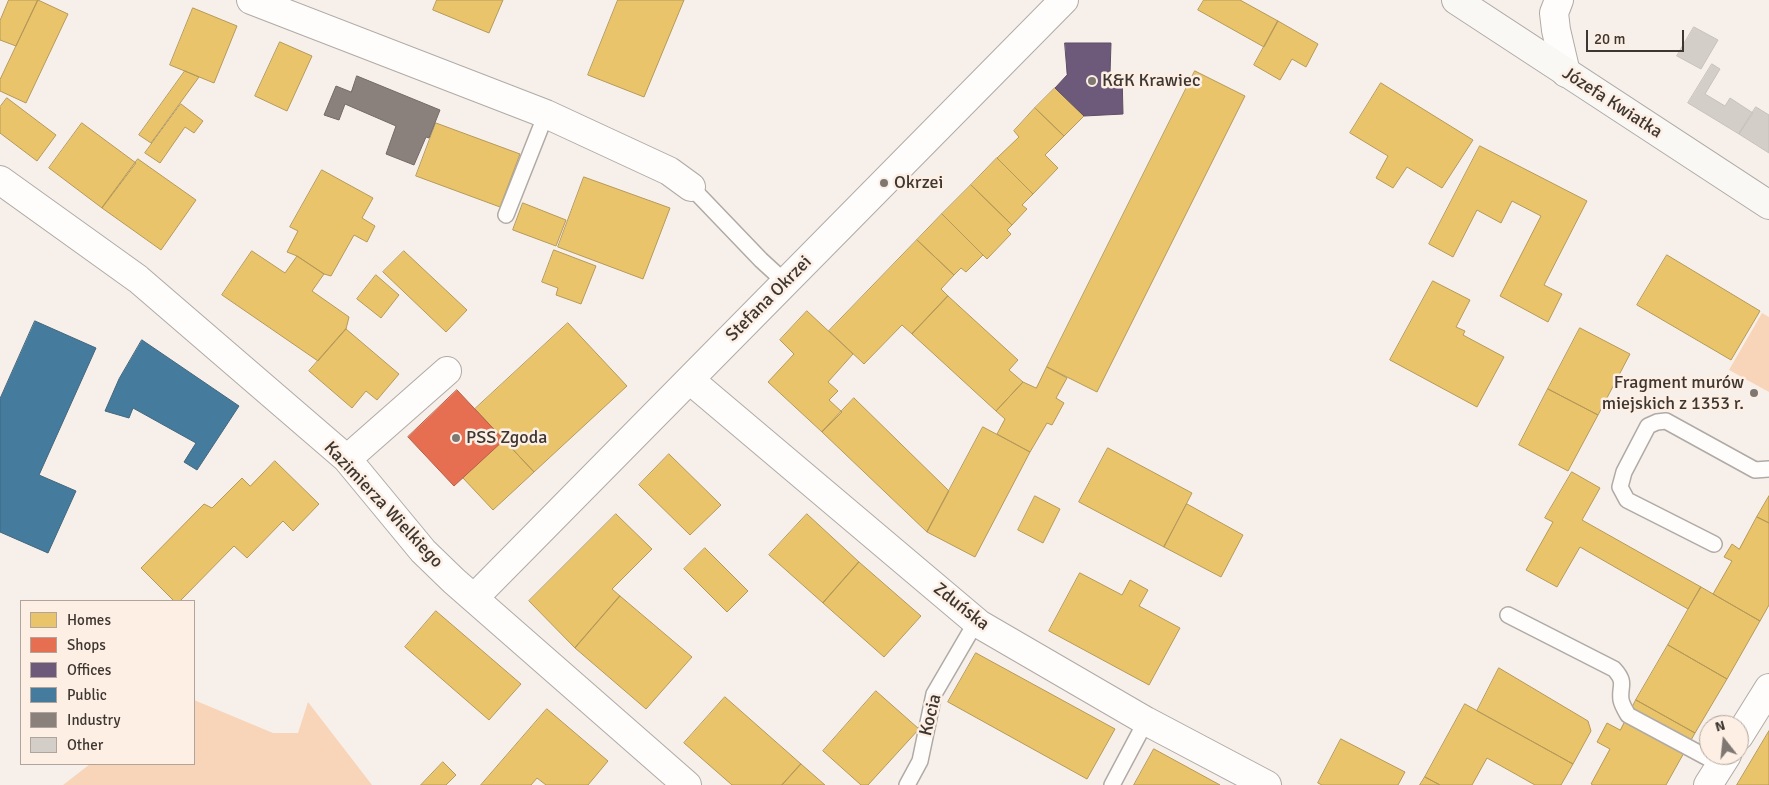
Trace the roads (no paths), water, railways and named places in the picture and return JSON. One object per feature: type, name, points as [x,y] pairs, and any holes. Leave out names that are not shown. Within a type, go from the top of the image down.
[{"type":"street","points":[[251,0],[546,114],[669,171],[691,187]]},
{"type":"street","name":"Stefana Okrzei","points":[[474,598],[1064,0]]},
{"type":"street","name":"Józefa Kwiatka","points":[[1456,0],[1769,205]]},
{"type":"street","points":[[1559,0],[1554,12],[1556,30],[1566,73]]},
{"type":"street","name":"Kazimierza Wielkiego","points":[[0,180],[138,279],[347,459],[423,551],[687,785]]},
{"type":"street","points":[[347,459],[447,371]]},
{"type":"street","name":"Zduńska","points":[[690,380],[976,622],[1146,721],[1267,785]]},
{"type":"street","points":[[1749,720],[1769,688]]},
{"type":"lane","points":[[506,215],[546,114]]},
{"type":"lane","points":[[691,187],[761,260],[785,282]]},
{"type":"lane","points":[[1714,544],[1627,500],[1620,487],[1624,472],[1648,426],[1666,421],[1755,470],[1769,469]]},
{"type":"lane","points":[[1508,615],[1614,669],[1621,676],[1621,699],[1628,715],[1719,768]]},
{"type":"lane","name":"Kocia","points":[[907,785],[920,762],[934,694],[976,622]]},
{"type":"lane","points":[[1112,785],[1146,721]]},
{"type":"place","name":"K&K Krawiec","points":[[1092,81]]},
{"type":"place","name":"Okrzei","points":[[884,183]]},
{"type":"place","name":"Fragment murów miejskich z 1353 r.","points":[[1754,393]]},
{"type":"place","name":"PSS Zgoda","points":[[456,438]]}]
